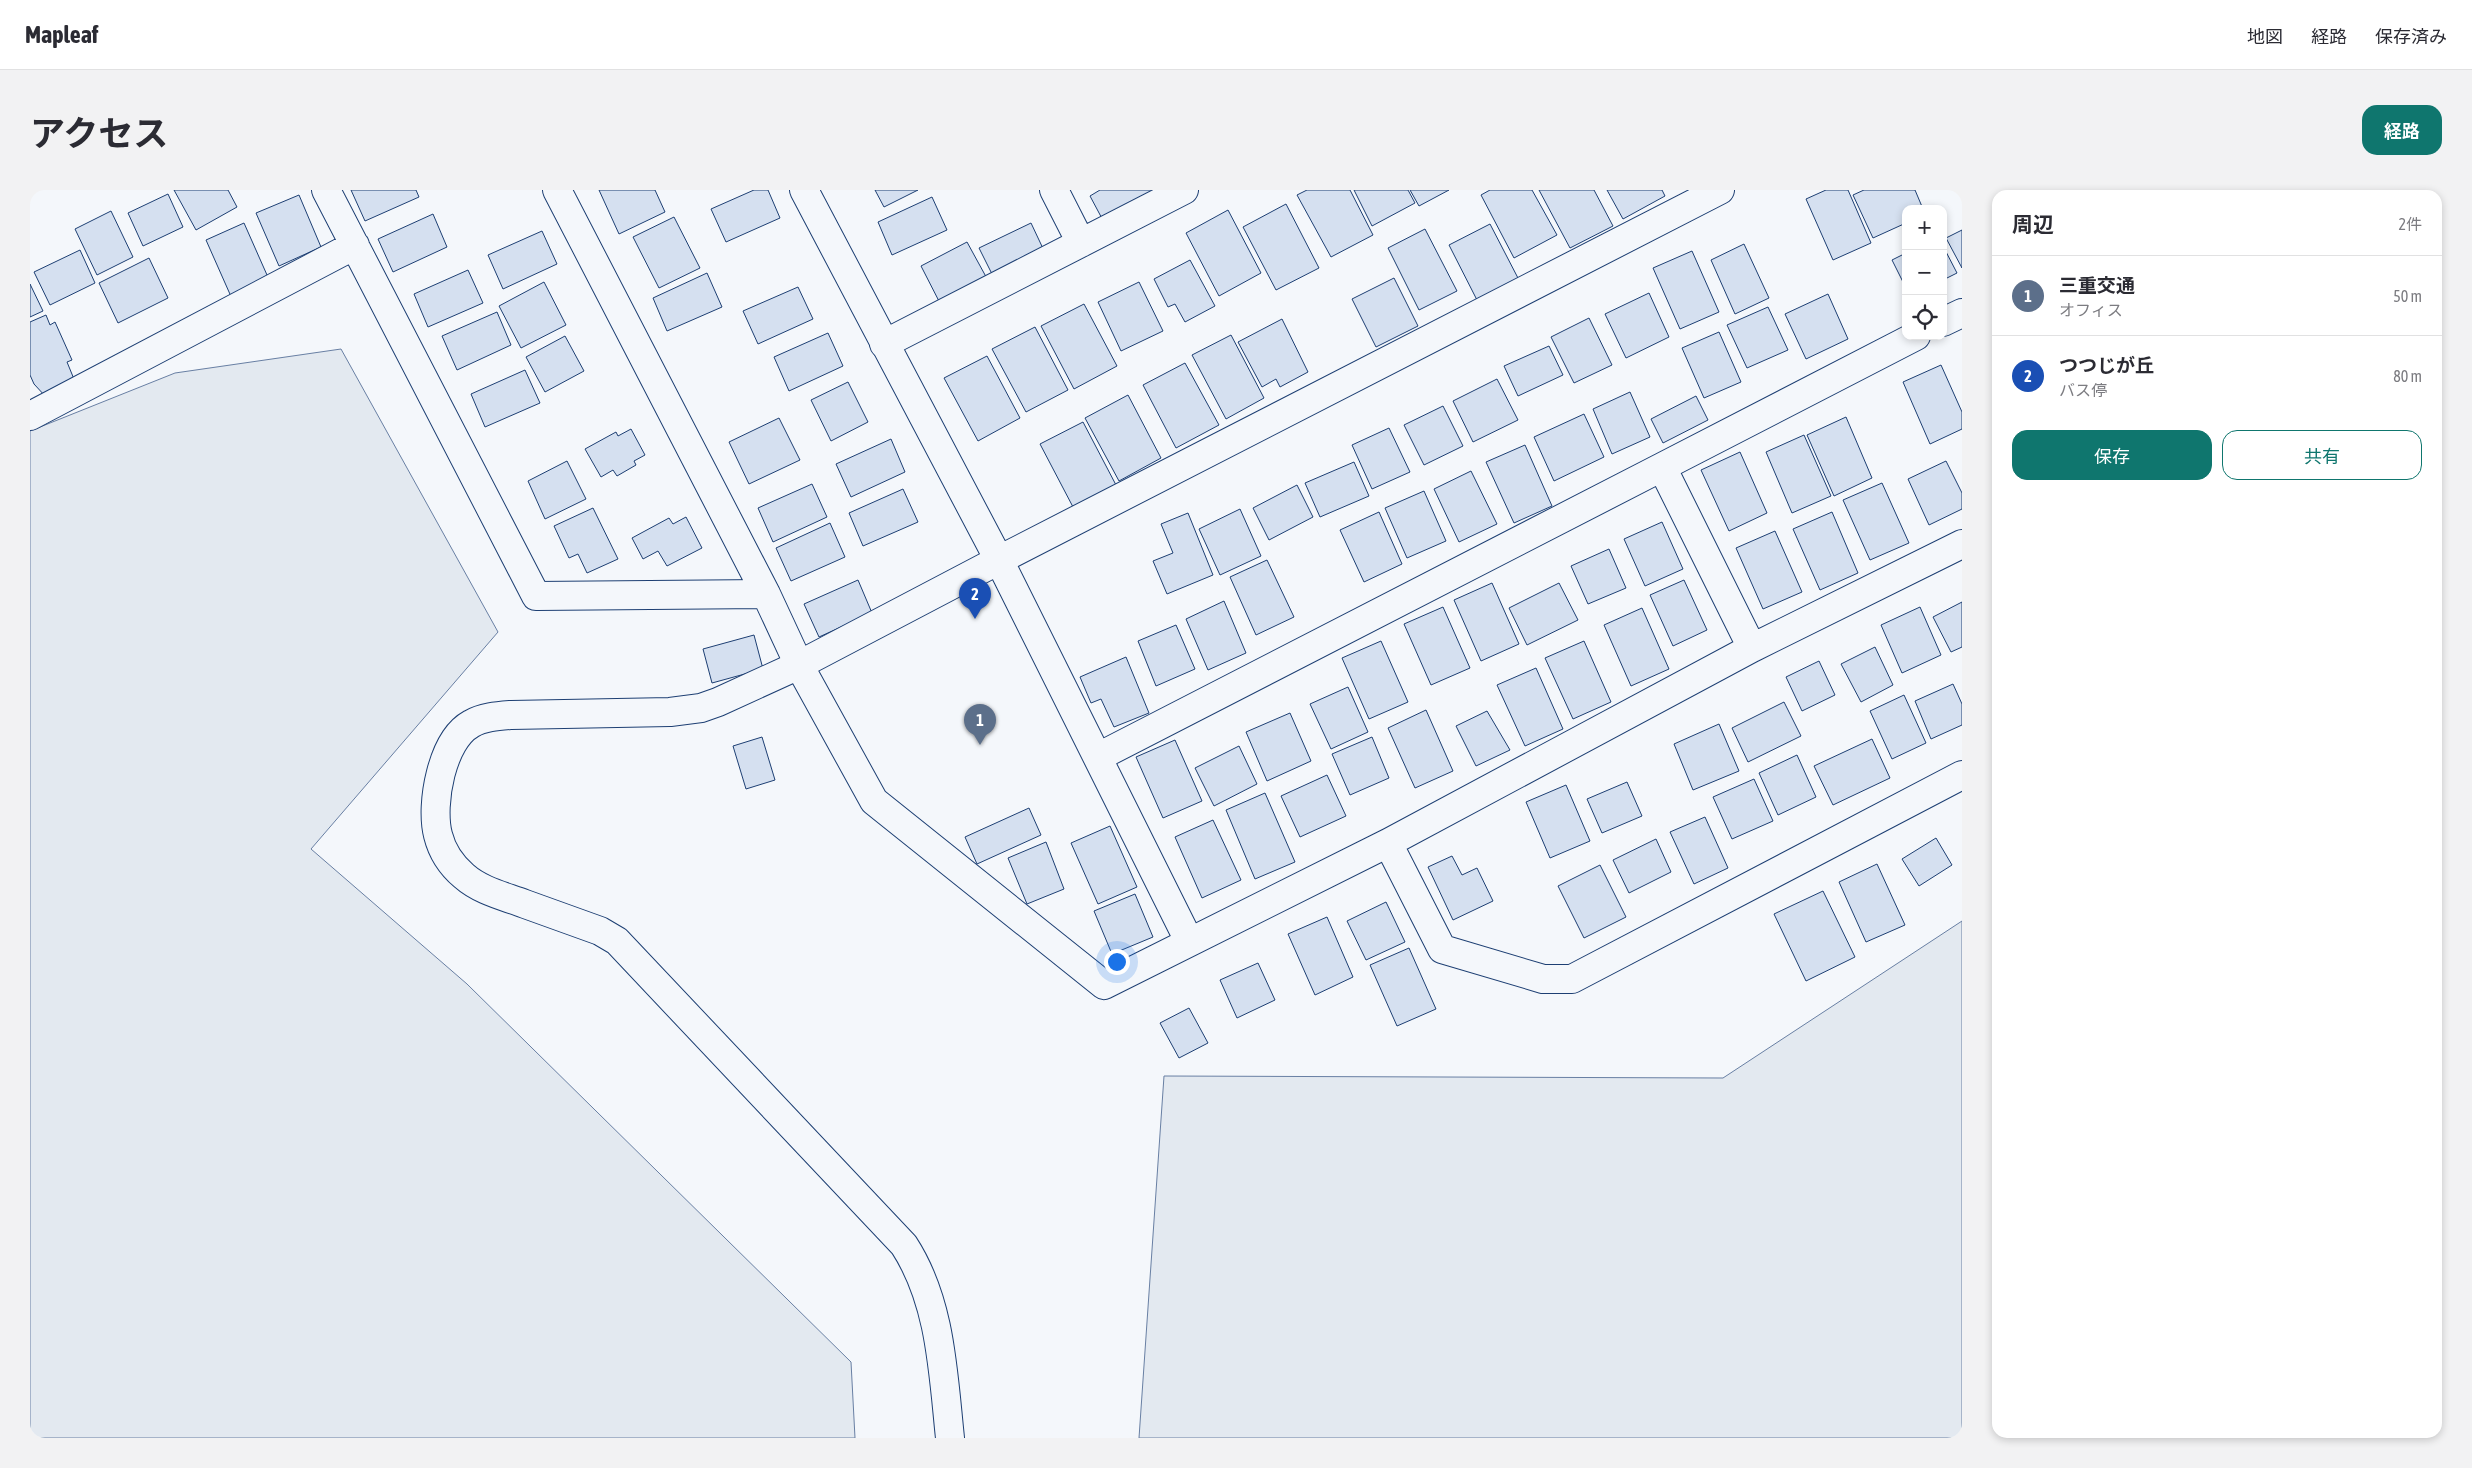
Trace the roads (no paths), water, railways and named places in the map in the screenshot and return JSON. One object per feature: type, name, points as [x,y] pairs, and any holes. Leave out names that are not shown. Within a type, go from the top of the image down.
[{"type":"street","points":[[326,190],[536,596],[766,594]]},
{"type":"street","points":[[557,190],[766,594],[799,665],[874,801],[1104,985],[1388,843],[1752,648],[1962,544]]},
{"type":"street","points":[[804,190],[999,560],[1189,942]]},
{"type":"street","points":[[1054,190],[1081,243]]},
{"type":"street","points":[[884,344],[1184,190]]},
{"type":"street","points":[[950,1438],[935,1313],[914,1260],[904,1245],[616,941],[600,931],[483,889],[453,866],[444,851],[437,833],[437,801],[444,757],[455,738],[471,724],[491,717],[660,712],[701,708],[718,702],[799,665],[999,560],[1720,190]]},
{"type":"street","points":[[30,416],[355,245]]},
{"type":"street","points":[[1947,320],[1962,313]]},
{"type":"street","points":[[1098,757],[1908,340]]},
{"type":"street","points":[[1662,467],[1752,648]]},
{"type":"street","points":[[1388,843],[1442,949],[1543,979],[1572,979],[1962,775]]},
{"type":"place","name":"つつじが丘","points":[[975,619]]},
{"type":"place","name":"三重交通","points":[[980,745]]}]
